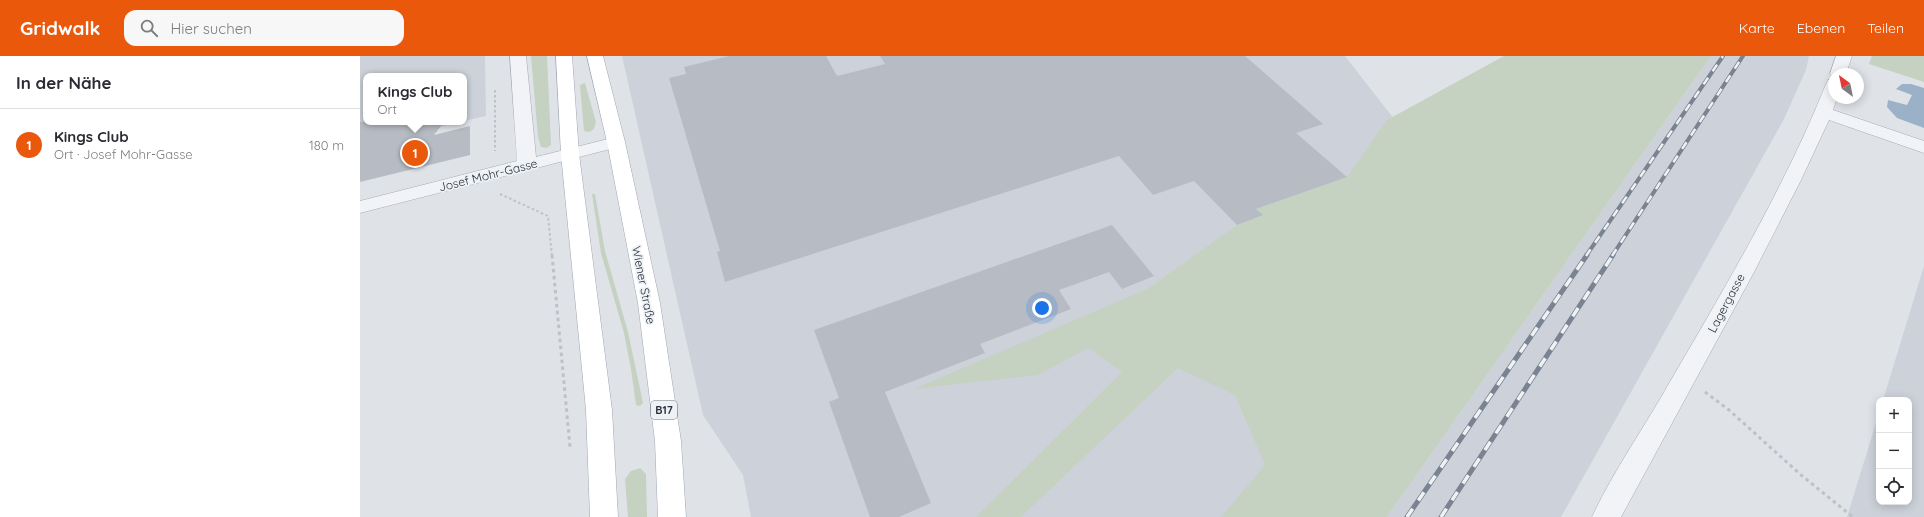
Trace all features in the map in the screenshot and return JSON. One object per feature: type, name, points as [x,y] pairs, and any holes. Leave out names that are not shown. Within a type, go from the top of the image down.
[{"type":"main road","points":[[564,56],[570,154],[598,410],[604,517]]},
{"type":"main road","name":"Wiener Straße","points":[[595,56],[616,142],[649,303],[668,441],[672,517]]},
{"type":"street","points":[[518,56],[527,165]]},
{"type":"street","points":[[1840,68],[1844,56]]},
{"type":"street","name":"Lagergasse","points":[[1606,517],[1686,377],[1774,214],[1828,99]]},
{"type":"street","points":[[1823,112],[1924,147]]},
{"type":"street","name":"Josef Mohr-Gasse","points":[[360,207],[616,142]]},
{"type":"path","points":[[495,87],[495,173],[500,194],[548,216],[570,451]]},
{"type":"path","points":[[1686,377],[1729,410],[1801,476],[1853,517]]},
{"type":"shaded area","points":[[360,56],[485,56],[486,116],[467,120],[467,73],[363,73],[363,125],[448,125],[360,146]]},
{"type":"shaded area","points":[[622,56],[1345,56],[1412,142],[1316,431],[1242,517],[751,517],[743,475],[703,415]]},
{"type":"shaded area","points":[[1711,56],[1809,56],[1806,70],[1784,119],[1561,517],[1387,517]]},
{"type":"shaded area","points":[[1924,266],[1924,517],[1847,517],[1876,423],[1876,505],[1912,505],[1912,397],[1884,397]]},
{"type":"green space","points":[[531,56],[547,56],[551,145],[546,148],[541,147],[538,137]]},
{"type":"green space","points":[[1504,56],[1711,56],[1387,517],[1221,517],[1265,465],[1235,395],[1178,368],[1021,517],[976,517],[1122,372],[1088,348],[1038,375],[914,389],[1149,288],[1237,225],[1262,215],[1256,209],[1347,177],[1387,120]]},
{"type":"green space","points":[[1872,56],[1924,56],[1924,82],[1869,64]]},
{"type":"green space","points":[[585,83],[596,122],[594,129],[589,132],[584,131],[580,85]]},
{"type":"green space","points":[[592,194],[595,194],[605,251],[628,332],[643,403],[640,406],[636,405],[624,333],[601,253]]},
{"type":"green space","points":[[640,468],[646,474],[647,517],[628,517],[625,479],[631,471]]},
{"type":"water","points":[[1902,84],[1911,84],[1924,88],[1924,128],[1897,118],[1887,107],[1888,100],[1907,105],[1912,95],[1896,89]]},
{"type":"building","points":[[729,56],[826,56],[837,76],[885,64],[880,56],[1245,56],[1323,124],[1296,133],[1347,177],[1256,209],[1263,215],[1237,225],[1194,181],[1153,195],[1119,156],[725,282],[717,252],[720,251],[669,78],[686,74],[684,67]]},
{"type":"building","points":[[360,122],[363,122],[363,125],[442,125],[434,135],[470,126],[470,155],[360,182]]},
{"type":"building","points":[[1112,225],[1154,276],[1122,289],[1109,272],[1059,290],[1071,309],[980,344],[985,353],[885,392],[931,503],[899,517],[870,517],[829,402],[839,398],[814,330]]},
{"type":"railway","points":[[1586,256],[1723,56]]},
{"type":"railway","points":[[1612,256],[1743,56]]},
{"type":"railway","points":[[1407,517],[1587,255]]},
{"type":"railway","points":[[1441,517],[1613,255]]},
{"type":"place","name":"Kings Club","points":[[415,153]]}]
